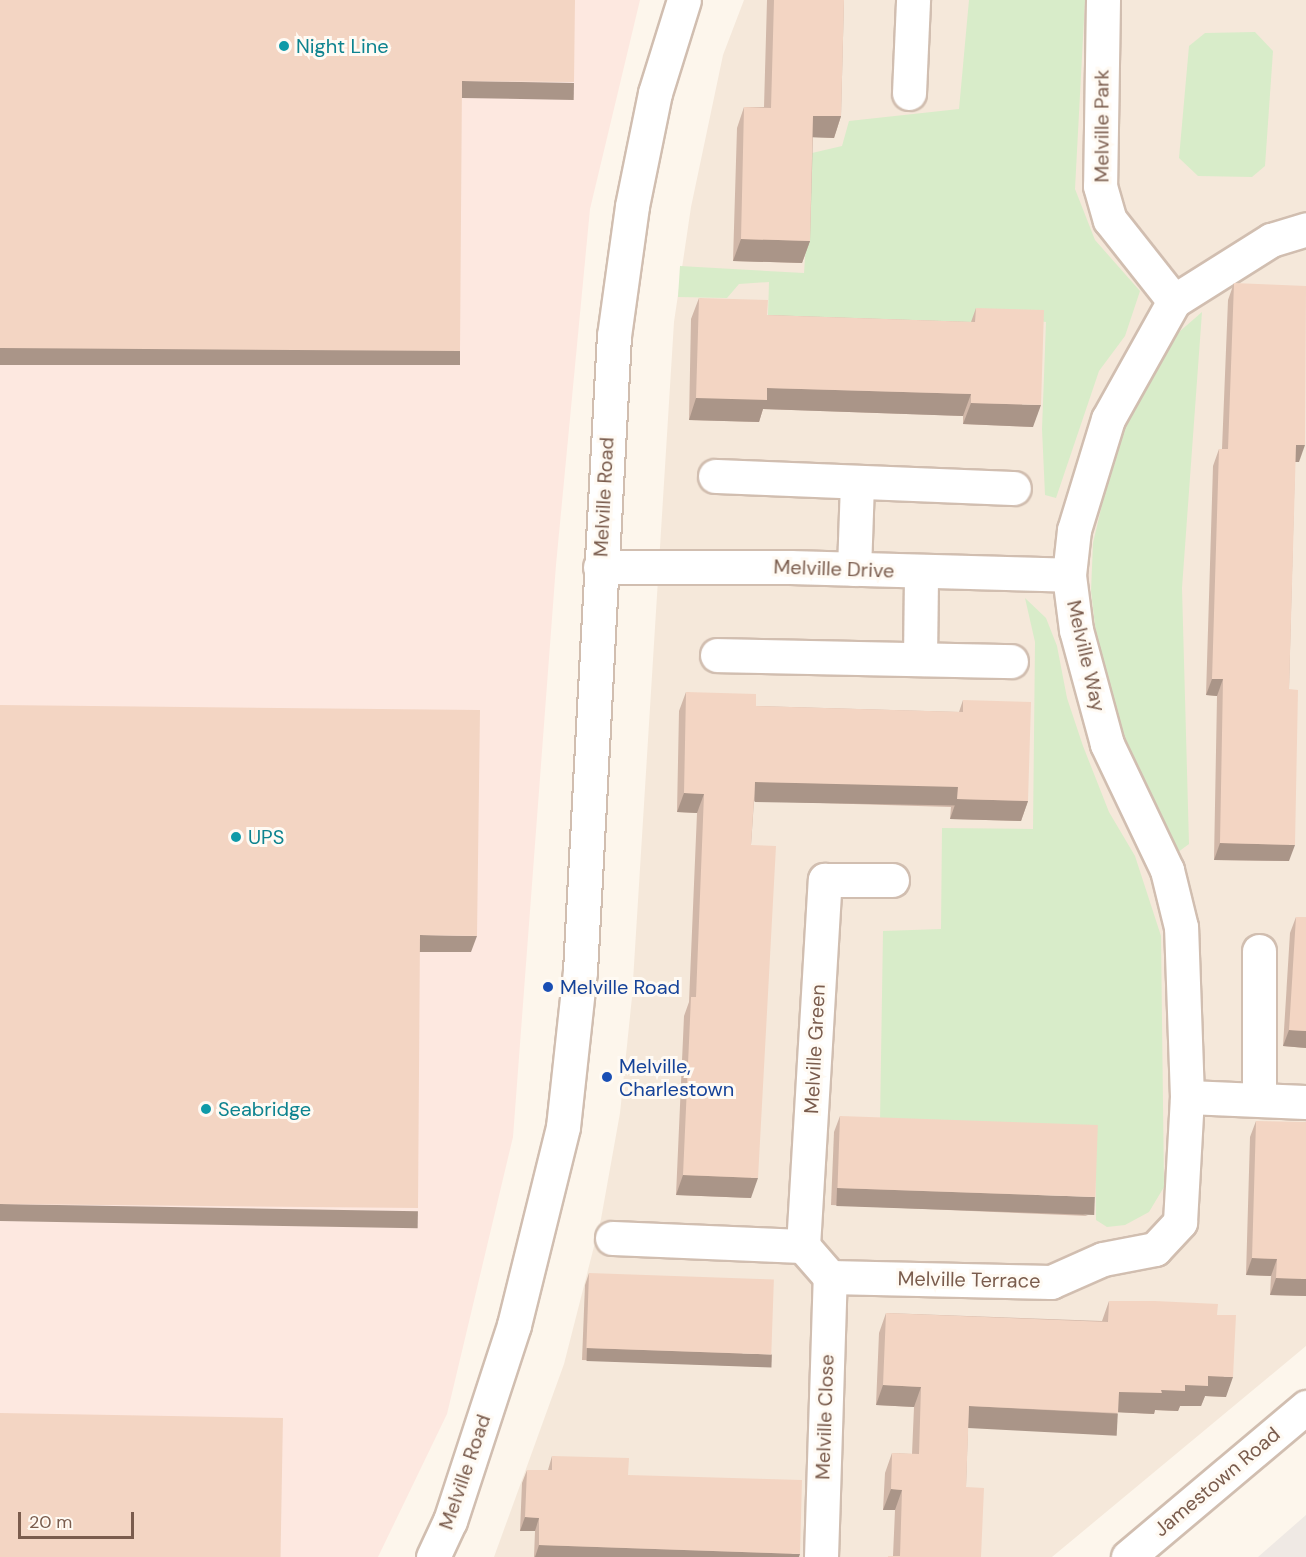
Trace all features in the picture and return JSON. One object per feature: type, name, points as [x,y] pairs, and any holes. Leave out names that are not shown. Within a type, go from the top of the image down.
[{"type":"street","name":"Melville Road","points":[[433,1557],[450,1521],[514,1325],[563,1127],[580,971],[614,336],[631,217],[656,93],[684,0]]},
{"type":"street","points":[[909,93],[913,0]]},
{"type":"street","name":"Melville Park","points":[[1104,0],[1100,186],[1110,220],[1174,301]]},
{"type":"street","name":"Melville Way","points":[[1187,1097],[1181,927],[1167,870],[1107,744],[1076,630],[1069,575],[1074,530],[1108,419],[1174,301],[1271,240],[1306,229]]},
{"type":"street","points":[[715,476],[1014,488]]},
{"type":"street","points":[[855,569],[857,482]]},
{"type":"street","name":"Melville Drive","points":[[600,567],[855,569],[921,573],[1069,575]]},
{"type":"street","points":[[920,659],[921,573]]},
{"type":"street","points":[[717,655],[1011,661]]},
{"type":"street","name":"Melville Green","points":[[803,1245],[825,879],[892,880]]},
{"type":"street","points":[[1259,951],[1259,1097]]},
{"type":"street","points":[[1187,1097],[1259,1097],[1306,1102]]},
{"type":"street","name":"Melville Terrace","points":[[830,1277],[1051,1282],[1103,1259],[1155,1249],[1180,1222],[1187,1097]]},
{"type":"street","points":[[612,1239],[803,1245],[830,1277]]},
{"type":"street","name":"Melville Close","points":[[821,1557],[830,1277]]},
{"type":"street","name":"Jamestown Road","points":[[1128,1557],[1306,1407]]},
{"type":"shaded area","points":[[0,0],[640,0],[590,209],[556,565],[513,1137],[447,1414],[378,1557],[0,1557]]},
{"type":"shaded area","points":[[744,0],[1306,0],[1306,1346],[1052,1557],[494,1557],[564,1364],[601,1219],[620,1113],[632,997],[674,322],[691,207],[723,55]]},
{"type":"shaded area","points":[[1306,1515],[1306,1557],[1258,1557]]},
{"type":"green space","points":[[969,0],[1085,0],[1075,189],[1095,240],[1140,291],[1125,336],[1099,371],[1056,498],[1045,495],[1042,429],[1046,322],[999,316],[958,331],[768,315],[769,282],[739,284],[727,298],[678,297],[680,266],[804,273],[812,153],[842,146],[849,121],[959,109]]},
{"type":"green space","points":[[1255,32],[1273,51],[1265,166],[1252,177],[1198,176],[1179,158],[1189,46],[1205,33]]},
{"type":"green space","points":[[1202,312],[1182,588],[1189,844],[1170,858],[1123,748],[1099,661],[1091,591],[1093,543],[1119,432],[1171,339]]},
{"type":"green space","points":[[1025,598],[1046,618],[1057,646],[1067,698],[1083,746],[1109,812],[1135,856],[1161,936],[1164,1187],[1149,1212],[1125,1225],[1107,1227],[1096,1220],[1095,1129],[880,1122],[883,931],[941,929],[942,828],[1033,829],[1035,642]]},
{"type":"building","points":[[0,0],[575,0],[574,82],[462,81],[460,351],[0,348]]},
{"type":"building","points":[[774,0],[844,0],[841,116],[813,116],[810,241],[741,239],[744,107],[771,108]]},
{"type":"building","points":[[1234,283],[1306,286],[1305,445],[1296,445],[1289,689],[1298,690],[1295,845],[1220,843],[1223,679],[1212,679],[1219,449],[1228,449]]},
{"type":"building","points":[[699,298],[768,300],[767,315],[975,322],[976,308],[1044,310],[1041,405],[971,403],[971,394],[767,388],[767,400],[696,398]]},
{"type":"building","points":[[686,692],[756,694],[756,706],[963,712],[963,700],[1031,702],[1028,801],[957,799],[958,787],[755,782],[751,845],[776,846],[758,1178],[683,1175],[691,997],[696,997],[704,794],[684,793]]},
{"type":"building","points":[[0,705],[480,710],[477,936],[420,935],[418,1208],[0,1204]]},
{"type":"building","points":[[1296,917],[1306,917],[1306,1031],[1289,1030]]},
{"type":"building","points":[[840,1116],[1098,1125],[1095,1197],[837,1188]]},
{"type":"building","points":[[1256,1121],[1306,1122],[1306,1279],[1276,1278],[1277,1259],[1252,1258]]},
{"type":"building","points":[[589,1273],[774,1279],[771,1354],[586,1348]]},
{"type":"building","points":[[1109,1301],[1218,1304],[1217,1315],[1236,1315],[1233,1377],[1208,1376],[1208,1386],[1185,1385],[1185,1391],[1119,1392],[1118,1413],[969,1406],[966,1487],[984,1488],[981,1557],[888,1557],[900,1556],[902,1490],[891,1489],[892,1453],[919,1454],[921,1387],[883,1385],[886,1313],[1108,1322]]},
{"type":"building","points":[[0,1413],[283,1418],[281,1557],[0,1557]]},
{"type":"building","points":[[552,1456],[629,1458],[628,1475],[802,1480],[800,1554],[539,1545],[539,1518],[525,1517],[527,1470],[552,1470]]},
{"type":"place","name":"Night Line","points":[[284,46]]},
{"type":"place","name":"UPS","points":[[236,837]]},
{"type":"place","name":"Melville Road","points":[[548,987]]},
{"type":"place","name":"Melville, Charlestown","points":[[607,1077]]},
{"type":"place","name":"Seabridge","points":[[206,1109]]}]
